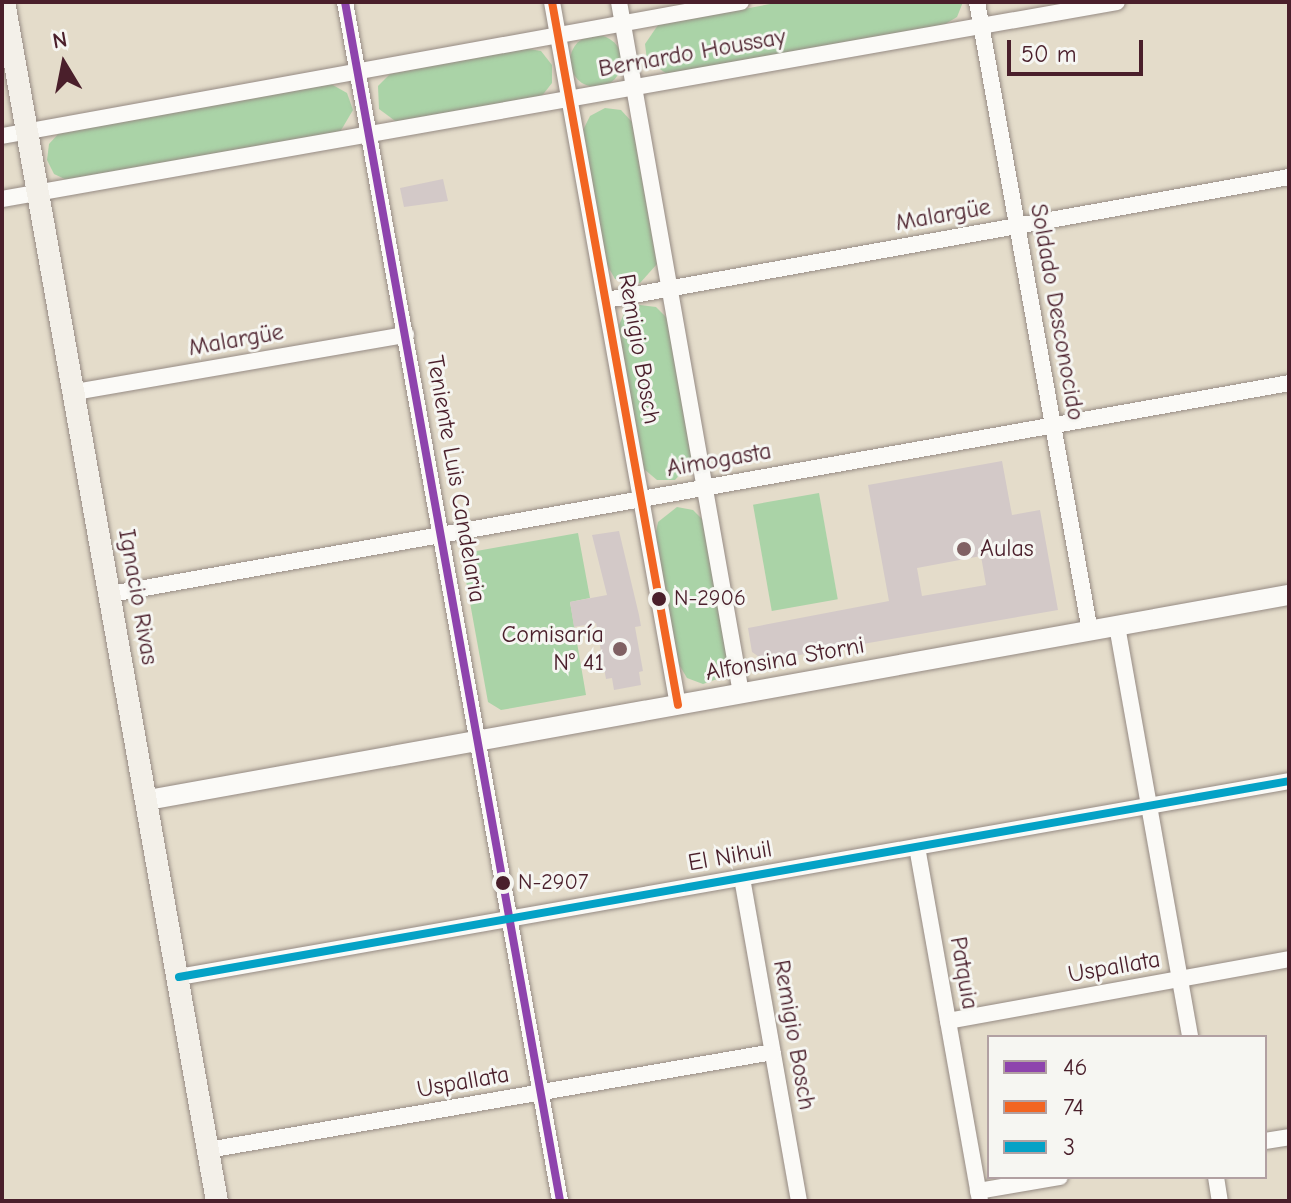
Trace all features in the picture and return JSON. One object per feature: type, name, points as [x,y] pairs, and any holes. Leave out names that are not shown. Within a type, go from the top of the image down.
[{"type":"main road","name":"Ignacio Rivas","points":[[4,2],[217,1201]]},
{"type":"street","name":"Teniente Luis Candelaria","points":[[345,2],[480,740],[560,1201]]},
{"type":"street","name":"Remigio Bosch","points":[[552,2],[678,705]]},
{"type":"street","name":"Remigio Bosch","points":[[619,2],[741,693]]},
{"type":"street","name":"Bernardo Houssay","points":[[2,136],[741,2]]},
{"type":"street","name":"Soldado Desconocido","points":[[977,2],[1090,631]]},
{"type":"street","name":"Bernardo Houssay","points":[[2,199],[1117,2]]},
{"type":"street","name":"Malargüe","points":[[606,300],[1289,177]]},
{"type":"street","name":"Malargüe","points":[[75,392],[406,335]]},
{"type":"street","name":"Aimogasta","points":[[111,594],[1289,383]]},
{"type":"street","name":"Alfonsina Storni","points":[[148,800],[1289,595]]},
{"type":"street","points":[[1117,626],[1190,1035]]},
{"type":"street","name":"El Nihuil","points":[[179,977],[1289,781]]},
{"type":"street","name":"Patquia","points":[[917,847],[979,1196]]},
{"type":"street","name":"Remigio Bosch","points":[[742,878],[799,1201]]},
{"type":"street","name":"Uspallata","points":[[948,1021],[1289,959]]},
{"type":"street","name":"Uspallata","points":[[208,1150],[773,1052]]},
{"type":"street","points":[[1267,1141],[1289,1137]]},
{"type":"street","points":[[979,1196],[1051,1179]]},
{"type":"street","points":[[1216,1179],[1220,1201]]},
{"type":"green space","points":[[781,2],[963,2],[957,17],[942,26],[667,74],[647,60],[645,44],[658,25]]},
{"type":"green space","points":[[596,35],[614,43],[622,61],[614,79],[596,87],[578,79],[570,61],[578,43]]},
{"type":"green space","points":[[523,48],[541,51],[552,65],[552,83],[541,97],[398,123],[379,109],[378,86],[390,74]]},
{"type":"green space","points":[[331,84],[347,93],[353,110],[340,132],[69,181],[54,174],[47,160],[49,144],[60,132]]},
{"type":"green space","points":[[605,108],[621,110],[632,122],[657,264],[640,283],[615,279],[606,263],[583,130],[590,116]]},
{"type":"green space","points":[[640,305],[656,307],[667,318],[692,461],[675,480],[657,480],[644,469],[618,327],[625,312]]},
{"type":"green space","points":[[819,493],[838,599],[772,611],[753,505]]},
{"type":"green space","points":[[677,507],[693,510],[704,521],[729,663],[720,678],[703,684],[687,678],[678,663],[655,537],[658,522]]},
{"type":"green space","points":[[578,533],[590,598],[570,602],[586,695],[501,710],[488,702],[463,564],[471,552]]},
{"type":"building","points":[[443,179],[448,201],[404,207],[400,188]]},
{"type":"building","name":"Aulas","points":[[1002,461],[1012,515],[1040,510],[1058,610],[765,661],[752,652],[748,628],[889,601],[868,485]],"holes":[[[981,556],[986,585],[922,596],[917,568]]]},
{"type":"building","points":[[619,531],[641,626],[635,627],[643,671],[639,672],[641,685],[614,690],[612,678],[606,679],[596,623],[574,627],[570,602],[607,595],[592,535]]},
{"type":"transit line","name":"46","points":[[345,2],[560,1201]]},
{"type":"transit line","name":"74","points":[[552,2],[678,705]]},
{"type":"transit line","name":"3","points":[[179,977],[1289,781]]},
{"type":"place","name":"Aulas","points":[[964,549]]},
{"type":"place","name":"N-2906","points":[[659,599]]},
{"type":"place","name":"Comisaría N° 41","points":[[620,649]]},
{"type":"place","name":"N-2907","points":[[503,883]]}]
